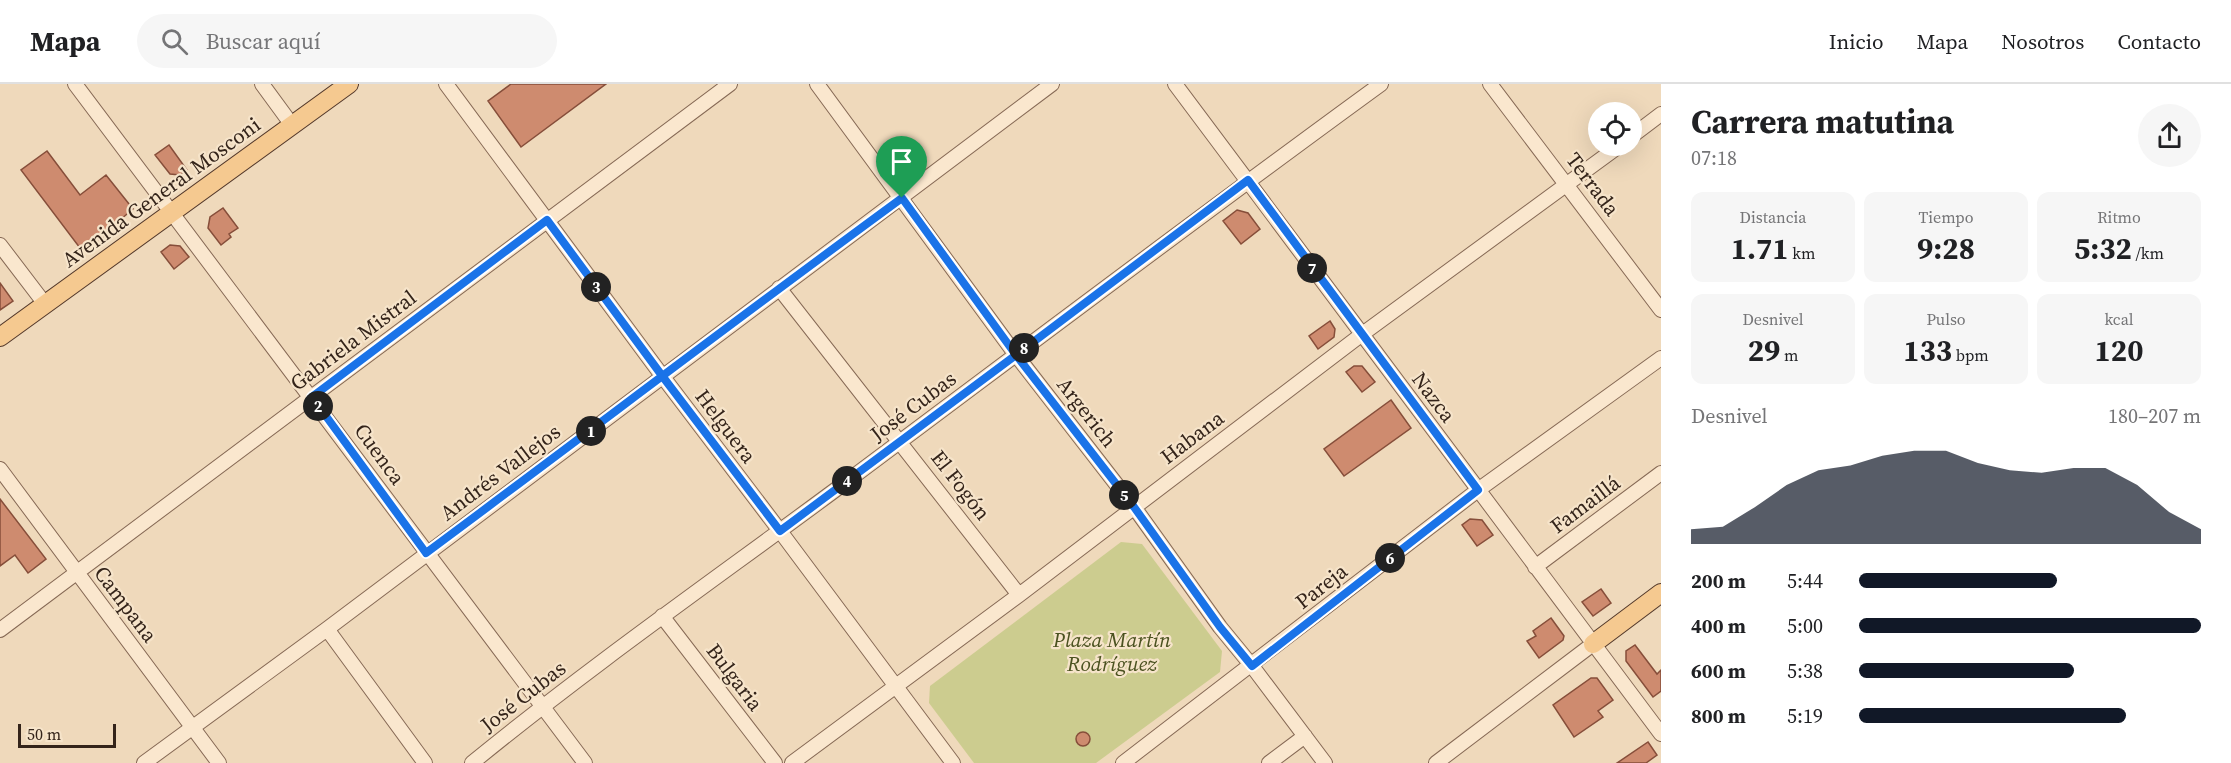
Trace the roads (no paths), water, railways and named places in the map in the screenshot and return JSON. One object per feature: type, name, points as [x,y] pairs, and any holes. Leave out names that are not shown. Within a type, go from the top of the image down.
[{"type":"main road","name":"Avenida General Mosconi","points":[[0,336],[349,84]]},
{"type":"main road","points":[[1593,644],[1661,593]]},
{"type":"street","name":"Cuenca","points":[[75,84],[585,763]]},
{"type":"street","points":[[262,84],[292,125]]},
{"type":"street","name":"Helguera","points":[[446,84],[953,763]]},
{"type":"street","name":"Gabriela Mistral","points":[[0,630],[730,84]]},
{"type":"street","name":"Argerich","points":[[818,84],[1016,355],[1134,507],[1220,627],[1325,763]]},
{"type":"street","name":"Andrés Vallejos","points":[[144,763],[327,629],[1052,84]]},
{"type":"street","name":"Nazca","points":[[1175,84],[1661,734]]},
{"type":"street","name":"José Cubas","points":[[472,763],[542,706],[662,616],[900,442],[1248,180],[1381,84]]},
{"type":"street","name":"Terrada","points":[[1490,84],[1661,310]]},
{"type":"street","points":[[1642,128],[1661,114]]},
{"type":"street","name":"Habana","points":[[792,763],[1019,595],[1362,335],[1605,156]]},
{"type":"street","points":[[0,245],[45,304]]},
{"type":"street","name":"El Fogón","points":[[779,288],[1019,595]]},
{"type":"street","name":"Pareja","points":[[1123,763],[1478,490],[1661,358]]},
{"type":"street","name":"Campana","points":[[0,470],[219,763]]},
{"type":"street","name":"Famaillá","points":[[1535,567],[1661,473]]},
{"type":"street","name":"Bulgaria","points":[[662,616],[775,763]]},
{"type":"street","points":[[327,629],[425,763]]},
{"type":"street","points":[[1436,763],[1593,644]]},
{"type":"street","points":[[1269,763],[1305,736]]},
{"type":"park label","name":"Plaza Martín Rodríguez","points":[[1112,651]]}]
